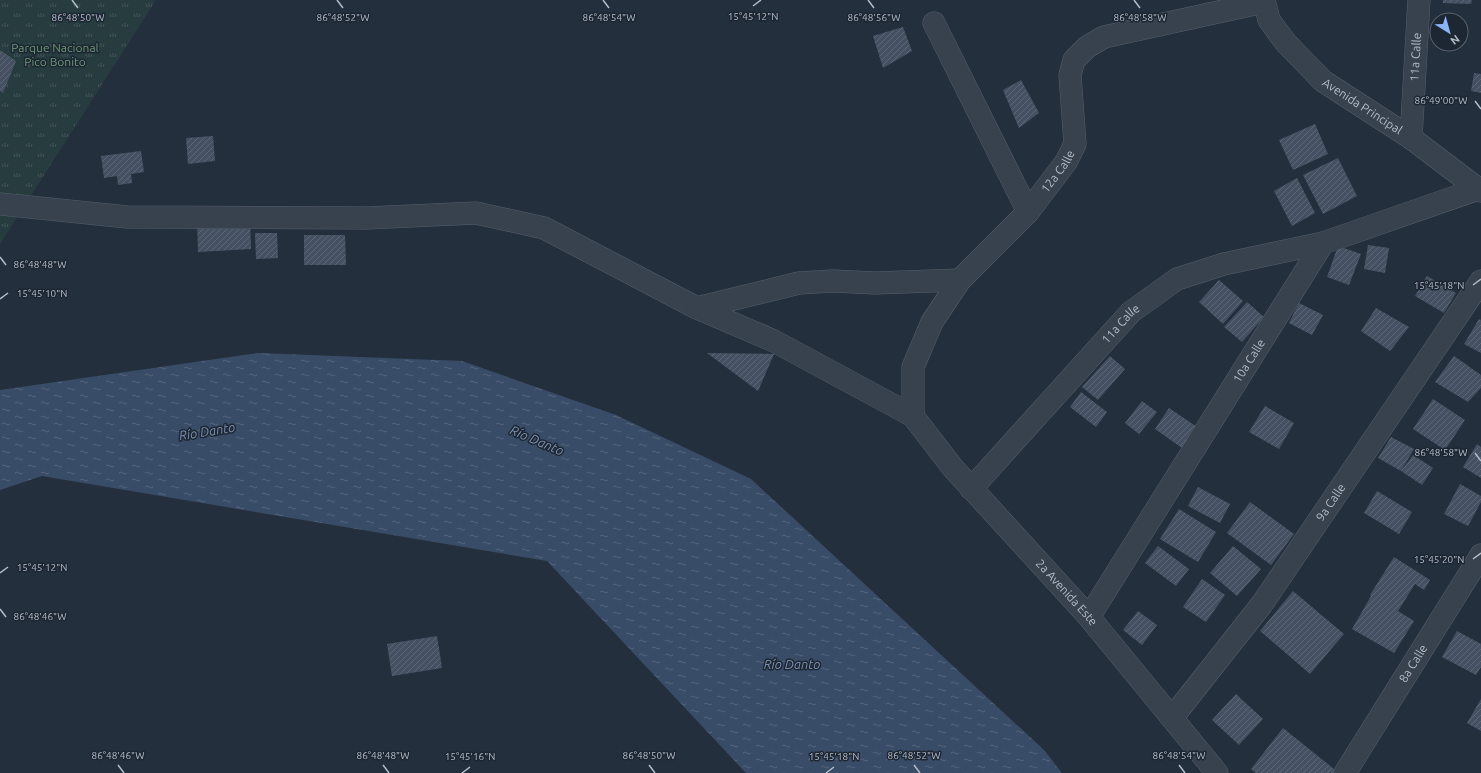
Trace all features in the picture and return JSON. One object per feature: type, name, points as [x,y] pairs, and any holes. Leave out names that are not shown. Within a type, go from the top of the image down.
[{"type":"street","name":"11a Calle","points":[[1410,138],[1419,0]]},
{"type":"street","name":"Avenida Principal","points":[[1264,1],[1269,20],[1286,43],[1323,81],[1410,138],[1480,190]]},
{"type":"street","name":"12a Calle","points":[[912,416],[914,366],[932,322],[960,280],[1028,212],[1066,162],[1075,144],[1070,75],[1074,60],[1087,47],[1104,37],[1264,1]]},
{"type":"street","points":[[934,23],[1028,212]]},
{"type":"street","points":[[1323,243],[1480,190]]},
{"type":"street","points":[[0,204],[127,217],[366,218],[476,214],[544,228],[697,308],[774,341],[912,416]]},
{"type":"street","name":"11a Calle","points":[[972,489],[1131,312],[1177,279],[1224,264],[1323,243]]},
{"type":"street","name":"10a Calle","points":[[1089,617],[1323,243]]},
{"type":"street","points":[[697,308],[799,283],[833,281],[876,283],[960,280]]},
{"type":"street","name":"9a Calle","points":[[1172,718],[1262,604],[1481,281]]},
{"type":"street","name":"2a Avenida Este","points":[[912,416],[952,468],[1089,617],[1217,773]]},
{"type":"street","name":"8a Calle","points":[[1345,773],[1481,555]]},
{"type":"green space","name":"Parque Nacional Pico Bonito","points":[[0,0],[156,0],[0,244]]},
{"type":"water","name":"Río Danto","points":[[258,353],[462,361],[616,415],[751,479],[1044,750],[1062,773],[746,773],[547,561],[42,476],[0,490],[0,390]]},
{"type":"building","points":[[1443,0],[1472,0],[1471,4],[1443,3]]},
{"type":"building","points":[[903,27],[912,51],[883,68],[873,36]]},
{"type":"building","points":[[0,50],[16,61],[3,93],[0,91]]},
{"type":"building","points":[[1474,73],[1481,74],[1481,93],[1471,91]]},
{"type":"building","points":[[1021,80],[1039,113],[1019,128],[1003,90]]},
{"type":"building","points":[[1315,124],[1328,154],[1293,170],[1279,140]]},
{"type":"building","points":[[213,136],[215,161],[188,164],[186,138]]},
{"type":"building","points":[[141,151],[144,172],[131,174],[132,183],[118,185],[117,176],[104,178],[101,156]]},
{"type":"building","points":[[1338,158],[1357,196],[1323,214],[1303,175]]},
{"type":"building","points":[[1297,178],[1315,213],[1292,226],[1274,191]]},
{"type":"building","points":[[250,220],[251,249],[198,252],[197,222]]},
{"type":"building","points":[[255,233],[277,233],[278,258],[256,259]]},
{"type":"building","points":[[304,235],[345,235],[346,265],[304,265]]},
{"type":"building","points":[[1368,245],[1389,248],[1385,273],[1364,269]]},
{"type":"building","points":[[1338,246],[1361,254],[1349,285],[1327,277]]},
{"type":"building","points":[[1427,276],[1456,293],[1444,313],[1415,296]]},
{"type":"building","points":[[1219,280],[1243,301],[1223,324],[1199,302]]},
{"type":"building","points":[[1247,302],[1264,317],[1242,342],[1224,327]]},
{"type":"building","points":[[1299,303],[1323,315],[1312,335],[1289,323]]},
{"type":"building","points":[[1376,308],[1409,327],[1390,351],[1361,331]]},
{"type":"building","points":[[1479,319],[1481,320],[1481,353],[1464,344]]},
{"type":"building","points":[[707,353],[774,354],[758,391]]},
{"type":"building","points":[[1110,356],[1125,369],[1098,400],[1082,387]]},
{"type":"building","points":[[1454,356],[1481,375],[1481,388],[1468,402],[1435,382]]},
{"type":"building","points":[[1081,392],[1107,412],[1096,427],[1070,407]]},
{"type":"building","points":[[1433,399],[1465,420],[1445,450],[1413,429]]},
{"type":"building","points":[[1142,401],[1157,412],[1139,434],[1125,423]]},
{"type":"building","points":[[1265,406],[1294,423],[1279,449],[1249,432]]},
{"type":"building","points":[[1169,408],[1197,427],[1182,448],[1155,429]]},
{"type":"building","points":[[1391,437],[1414,449],[1401,471],[1378,458]]},
{"type":"building","points":[[1477,444],[1481,447],[1481,478],[1463,467]]},
{"type":"building","points":[[1413,455],[1433,468],[1422,485],[1401,471]]},
{"type":"building","points":[[1460,484],[1481,496],[1481,502],[1468,526],[1444,514]]},
{"type":"building","points":[[1198,487],[1230,504],[1220,523],[1188,506]]},
{"type":"building","points":[[1377,491],[1412,512],[1399,534],[1364,513]]},
{"type":"building","points":[[1250,502],[1294,534],[1271,565],[1227,533]]},
{"type":"building","points":[[1179,509],[1216,532],[1198,562],[1160,539]]},
{"type":"building","points":[[1158,546],[1189,569],[1176,586],[1145,563]]},
{"type":"building","points":[[1233,546],[1261,569],[1237,596],[1210,573]]},
{"type":"building","points":[[1394,557],[1430,580],[1424,590],[1415,584],[1398,611],[1414,621],[1394,653],[1352,629],[1371,596],[1370,595]]},
{"type":"building","points":[[1202,579],[1225,595],[1206,622],[1183,607]]},
{"type":"building","points":[[1293,591],[1344,634],[1310,674],[1260,631]]},
{"type":"building","points":[[1138,611],[1157,625],[1142,645],[1123,630]]},
{"type":"building","points":[[1457,631],[1481,644],[1481,667],[1476,675],[1442,657]]},
{"type":"building","points":[[437,636],[442,668],[392,676],[387,644]]},
{"type":"building","points":[[1236,694],[1263,719],[1239,745],[1212,720]]},
{"type":"building","points":[[1481,699],[1481,731],[1467,723]]},
{"type":"building","points":[[1283,728],[1339,773],[1256,773],[1251,769]]}]
